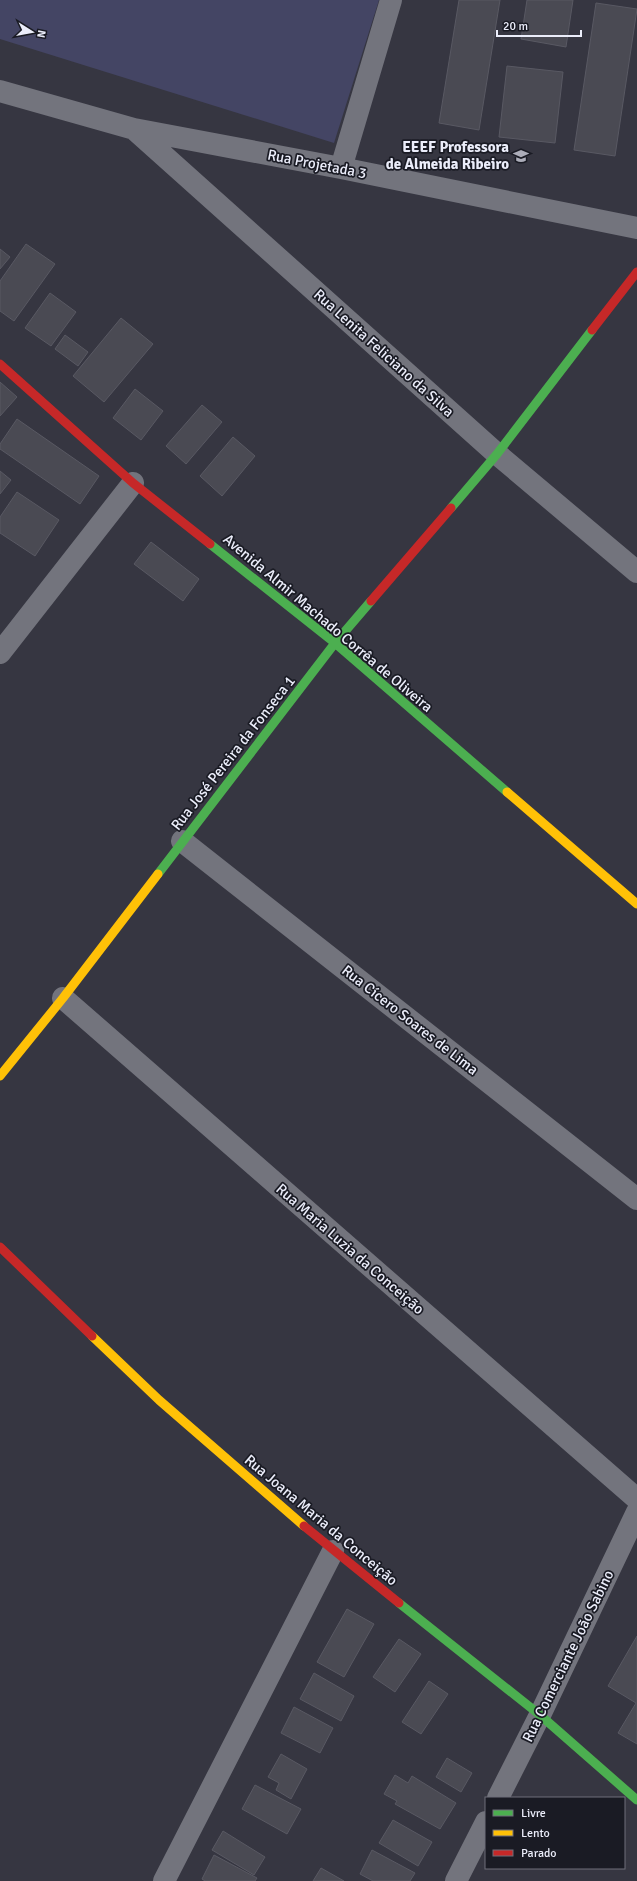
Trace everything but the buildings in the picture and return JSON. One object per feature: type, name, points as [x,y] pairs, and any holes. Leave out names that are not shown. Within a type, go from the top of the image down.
[{"type":"street","points":[[341,168],[391,0]]},
{"type":"street","name":"Rua Projetada 3","points":[[0,91],[134,130],[341,168],[637,228]]},
{"type":"street","name":"Rua Lenita Feliciano da Silva","points":[[134,130],[497,454],[637,572]]},
{"type":"street","name":"Rua José Pereira da Fonseca 1","points":[[0,1076],[62,998],[335,643],[497,454],[637,272]]},
{"type":"street","name":"Avenida Almir Machado Corrêa de Oliveira","points":[[0,364],[133,482],[335,643],[637,904]]},
{"type":"street","points":[[0,653],[133,482]]},
{"type":"street","name":"Rua Cícero Soares de Lima","points":[[182,841],[637,1199]]},
{"type":"street","name":"Rua Maria Luzia da Conceição","points":[[62,998],[637,1499]]},
{"type":"street","name":"Rua Joana Maria da Conceição","points":[[0,1247],[159,1400],[333,1551],[540,1715],[637,1800]]},
{"type":"street","name":"Rua Comerciante João Sabino","points":[[499,1797],[540,1715],[637,1512]]},
{"type":"street","points":[[164,1881],[333,1551]]},
{"type":"street","points":[[456,1881],[485,1824]]},
{"type":"shaded area","points":[[0,0],[379,0],[334,143],[0,39]]},
{"type":"traffic: fast","points":[[451,508],[497,454],[592,330]]},
{"type":"traffic: fast","points":[[210,544],[335,643],[507,792]]},
{"type":"traffic: fast","points":[[158,874],[335,643],[371,601]]},
{"type":"traffic: fast","points":[[399,1603],[540,1715],[637,1800]]},
{"type":"traffic: slow","points":[[507,792],[637,904]]},
{"type":"traffic: slow","points":[[0,1076],[63,998],[158,874]]},
{"type":"traffic: slow","points":[[92,1336],[159,1400],[304,1526]]},
{"type":"traffic: jam","points":[[592,330],[637,272]]},
{"type":"traffic: jam","points":[[0,364],[133,483],[210,544]]},
{"type":"traffic: jam","points":[[371,601],[451,508]]},
{"type":"traffic: jam","points":[[0,1247],[92,1336]]},
{"type":"traffic: jam","points":[[304,1526],[399,1603]]},
{"type":"place","name":"EEEF Professora de Almeida Ribeiro","points":[[521,156]]}]
